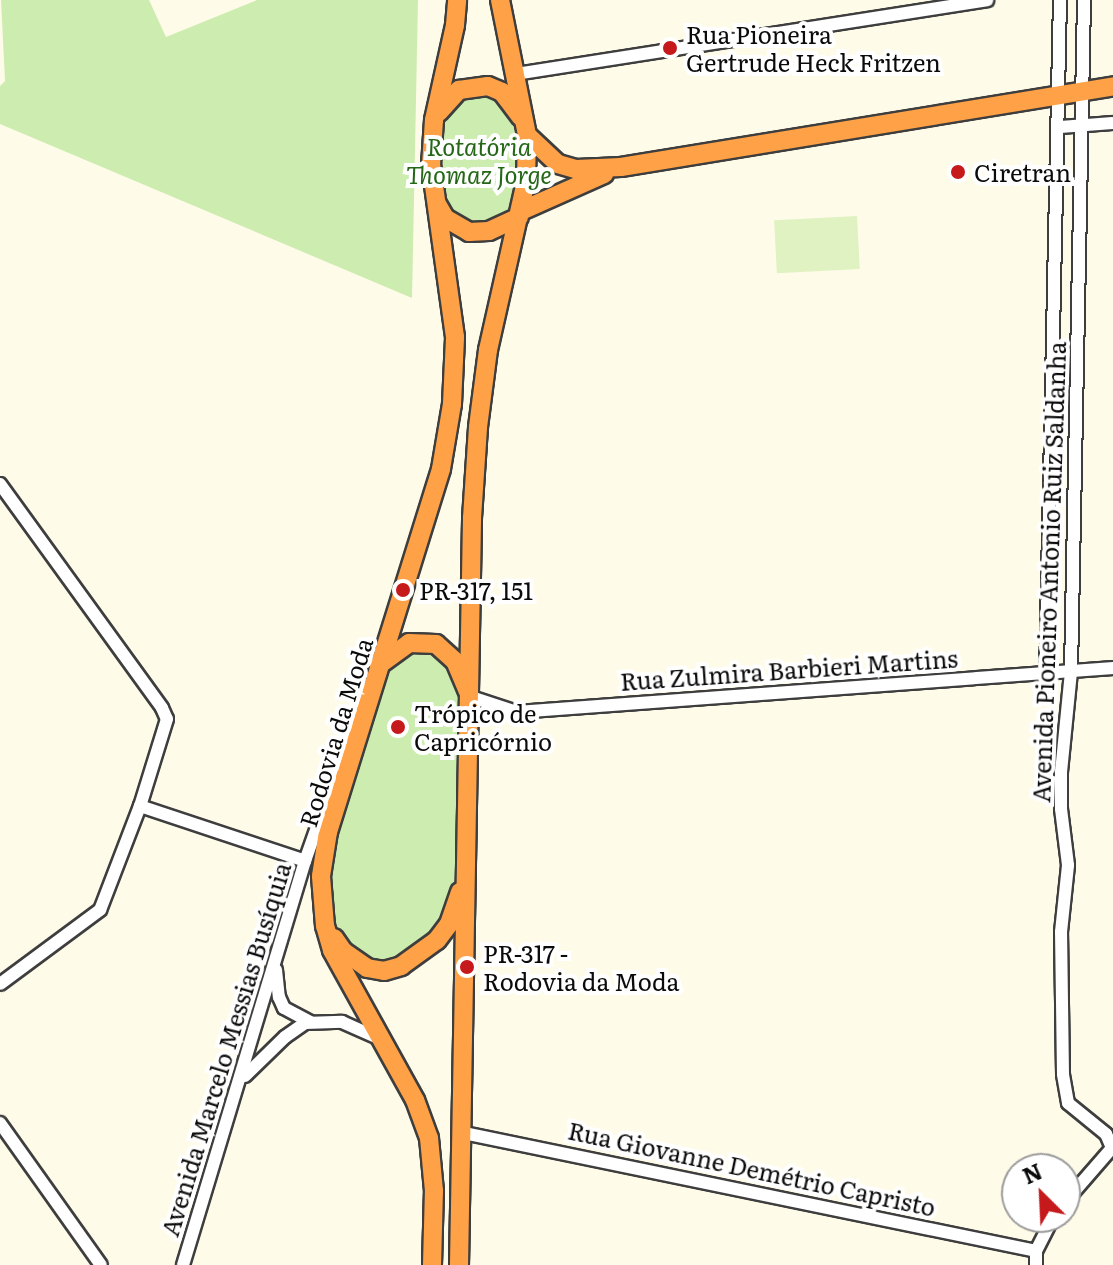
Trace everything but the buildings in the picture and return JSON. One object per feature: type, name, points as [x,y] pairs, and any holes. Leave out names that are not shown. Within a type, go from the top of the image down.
[{"type":"highway","points":[[457,0],[455,25],[434,120],[433,198],[445,218],[469,232],[489,231],[570,186],[621,167]]},
{"type":"highway","points":[[459,1265],[472,518],[478,427],[488,350],[520,214],[526,129],[500,0]]},
{"type":"highway","points":[[434,120],[446,101],[459,90],[488,86],[502,92],[526,129],[558,164],[576,169],[621,167],[1113,86]]},
{"type":"highway","name":"Rodovia da Moda","points":[[432,1265],[434,1191],[429,1138],[415,1100],[343,976],[325,926],[321,876],[328,832],[441,469],[452,404],[455,337],[433,198]]},
{"type":"highway","points":[[377,667],[409,643],[436,644],[455,661],[471,697]]},
{"type":"highway","points":[[325,926],[343,951],[367,968],[384,971],[401,966],[426,951],[443,932],[454,911],[465,874]]},
{"type":"street","points":[[516,74],[987,0]]},
{"type":"street","name":"Avenida Pioneiro Antonio Ruiz Saldanha","points":[[1046,672],[1060,127],[1060,0]]},
{"type":"street","name":"Avenida Pioneiro Antonio Ruiz Saldanha","points":[[1081,1184],[1112,1148],[1106,1134],[1068,1103],[1064,1088],[1061,932],[1068,865],[1061,809],[1061,772],[1071,671],[1084,0]]},
{"type":"street","points":[[1060,127],[1080,128],[1113,123]]},
{"type":"street","points":[[1051,452],[1076,451]]},
{"type":"street","points":[[0,484],[162,708],[166,726],[140,806],[100,910],[0,984]]},
{"type":"street","name":"Avenida Marcelo Messias Busíquia","points":[[183,1265],[242,1078],[305,861],[358,703],[377,667]]},
{"type":"street","name":"Rua Zulmira Barbieri Martins","points":[[471,697],[517,712],[1113,668]]},
{"type":"street","points":[[140,806],[305,861]]},
{"type":"street","points":[[276,963],[279,997],[284,1008],[310,1022],[342,1022],[378,1038]]},
{"type":"street","points":[[242,1078],[285,1037],[310,1022]]},
{"type":"street","points":[[0,1123],[101,1265]]},
{"type":"street","name":"Rua Giovanne Demétrio Capristo","points":[[459,1132],[1036,1251]]},
{"type":"street","points":[[1036,1265],[1036,1251],[1045,1233]]},
{"type":"green space","points":[[1,0],[149,0],[166,37],[257,0],[418,0],[412,298],[0,124],[0,86],[5,81]]},
{"type":"green space","name":"Rotatória Thomaz Jorge","points":[[488,86],[524,123],[521,211],[498,228],[445,218],[431,165],[446,101]]},
{"type":"green space","points":[[857,216],[860,269],[777,273],[774,220]]},
{"type":"green space","points":[[424,642],[461,678],[465,874],[449,924],[384,971],[325,926],[321,876],[377,667]]},
{"type":"place","name":"Rua Pioneira Gertrude Heck Fritzen","points":[[670,48]]},
{"type":"place","name":"Ciretran","points":[[958,172]]},
{"type":"place","name":"PR-317, 151","points":[[403,590]]},
{"type":"place","name":"Trópico de Capricórnio","points":[[398,727]]},
{"type":"place","name":"PR-317 - Rodovia da Moda","points":[[467,967]]}]
